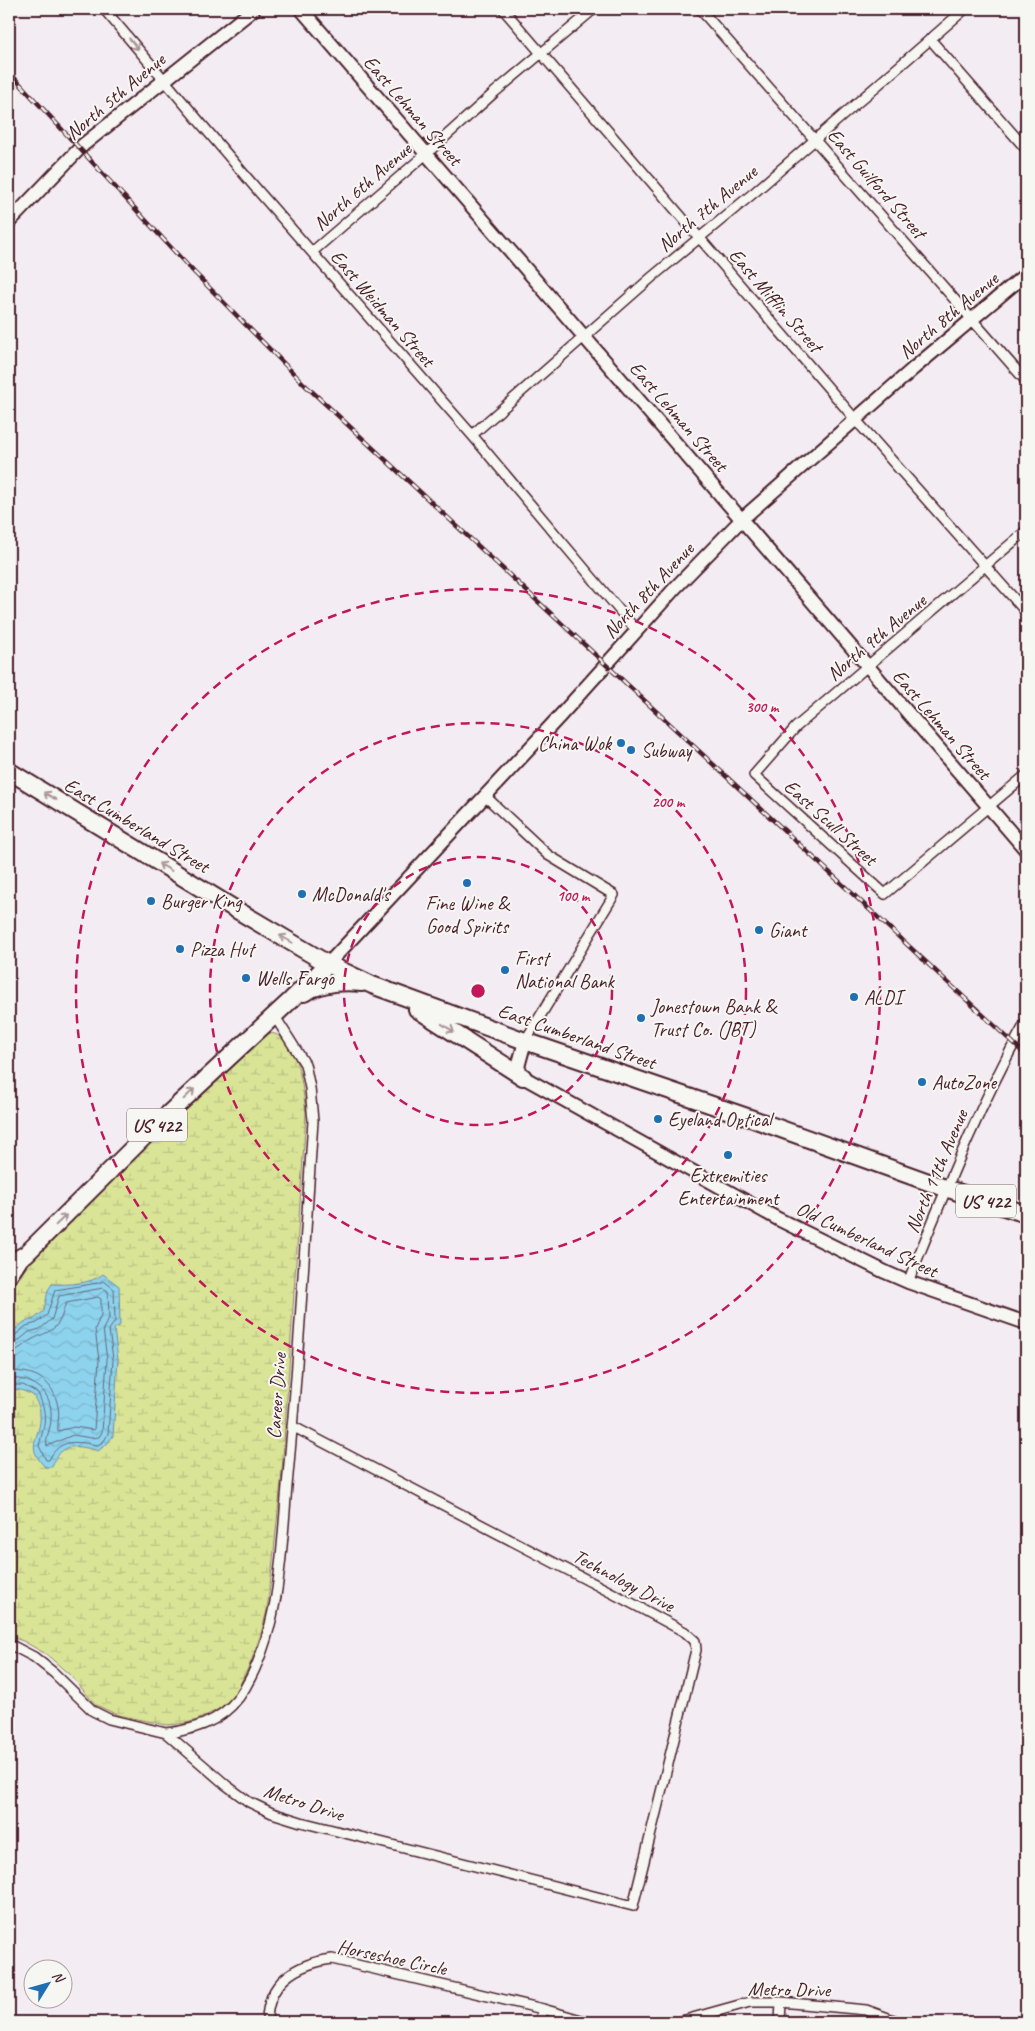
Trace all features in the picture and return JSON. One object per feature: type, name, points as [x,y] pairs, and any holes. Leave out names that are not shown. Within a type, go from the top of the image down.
[{"type":"highway","name":"East Cumberland Street","points":[[9,771],[328,964],[372,985],[524,1041],[762,1122],[945,1188],[1026,1214]]},
{"type":"highway","points":[[291,1000],[328,964]]},
{"type":"highway","name":"US 422","points":[[9,1264],[26,1254],[141,1139],[291,1000],[322,985],[343,982],[372,985]]},
{"type":"highway","points":[[392,992],[523,1077]]},
{"type":"street","name":"East Weidman Street","points":[[104,9],[472,435],[636,630]]},
{"type":"street","name":"North 5th Avenue","points":[[9,222],[83,145],[254,9]]},
{"type":"street","name":"East Lehman Street","points":[[301,9],[585,336],[1026,850]]},
{"type":"street","name":"East Mifflin Street","points":[[503,9],[855,419],[1026,612]]},
{"type":"street","name":"North 6th Avenue","points":[[312,252],[495,92],[594,9]]},
{"type":"street","name":"East Guilford Street","points":[[700,9],[1026,381]]},
{"type":"street","name":"North 7th Avenue","points":[[472,435],[965,9]]},
{"type":"street","points":[[930,39],[1026,149]]},
{"type":"street","name":"North 8th Avenue","points":[[328,964],[559,717],[636,630],[742,519],[855,419],[1026,274]]},
{"type":"street","name":"North 9th Avenue","points":[[754,775],[796,727],[1026,531]]},
{"type":"street","name":"East Scull Street","points":[[754,775],[885,894],[989,806]]},
{"type":"street","points":[[989,806],[1026,775]]},
{"type":"street","points":[[485,796],[548,855],[614,895],[524,1041],[518,1067],[523,1077]]},
{"type":"street","name":"Career Drive","points":[[166,1733],[188,1731],[222,1714],[232,1706],[244,1690],[260,1658],[274,1605],[292,1426],[313,1121],[310,1088],[305,1064],[274,1015]]},
{"type":"street","name":"North 11th Avenue","points":[[908,1282],[945,1188],[1006,1057],[1026,1022]]},
{"type":"street","name":"Old Cumberland Street","points":[[523,1077],[778,1219],[908,1282],[1026,1323]]},
{"type":"street","points":[[9,1279],[26,1254]]},
{"type":"street","name":"Technology Drive","points":[[292,1426],[685,1632],[695,1641],[696,1650],[632,1906]]},
{"type":"street","name":"Metro Drive","points":[[9,1644],[34,1657],[54,1673],[93,1711],[109,1720],[166,1733],[226,1785],[249,1802],[272,1813],[632,1906]]},
{"type":"street","name":"Horseshoe Circle","points":[[267,2022],[267,2008],[276,1988],[286,1976],[300,1967],[316,1961],[332,1959],[543,2009]]},
{"type":"street","name":"Metro Drive","points":[[678,2022],[750,2002],[781,2002],[866,2010],[896,2022]]},
{"type":"street","points":[[780,2022],[781,2002]]},
{"type":"street","points":[[540,2022],[543,2009],[588,2022]]},
{"type":"green space","points":[[271,1033],[280,1037],[288,1044],[294,1054],[301,1079],[306,1113],[282,1472],[267,1610],[251,1662],[234,1697],[221,1708],[197,1720],[167,1725],[118,1715],[96,1705],[71,1676],[46,1654],[23,1641],[9,1636],[9,1292],[35,1255],[220,1071],[263,1035]]},
{"type":"water","points":[[103,1274],[119,1286],[120,1325],[114,1329],[118,1359],[113,1436],[98,1451],[80,1447],[65,1449],[58,1456],[52,1467],[45,1467],[35,1452],[34,1446],[40,1422],[38,1404],[33,1395],[21,1390],[9,1389],[10,1334],[24,1322],[34,1319],[44,1311],[48,1290],[52,1284],[86,1282]]},
{"type":"railway","points":[[9,72],[188,266],[305,385],[1026,1055]]},
{"type":"place","name":"China Wok","points":[[621,743]]},
{"type":"place","name":"Subway","points":[[631,750]]},
{"type":"place","name":"Fine Wine & Good Spirits","points":[[467,883]]},
{"type":"place","name":"McDonald's","points":[[302,894]]},
{"type":"place","name":"Burger King","points":[[151,901]]},
{"type":"place","name":"Giant","points":[[759,930]]},
{"type":"place","name":"Pizza Hut","points":[[180,949]]},
{"type":"place","name":"First National Bank","points":[[505,970]]},
{"type":"place","name":"Wells Fargo","points":[[246,978]]},
{"type":"place","name":"ALDI","points":[[854,997]]},
{"type":"place","name":"Jonestown Bank & Trust Co. (JBT)","points":[[641,1018]]},
{"type":"place","name":"AutoZone","points":[[922,1082]]},
{"type":"place","name":"Eyeland Optical","points":[[658,1119]]},
{"type":"place","name":"Extremities Entertainment","points":[[728,1155]]}]
